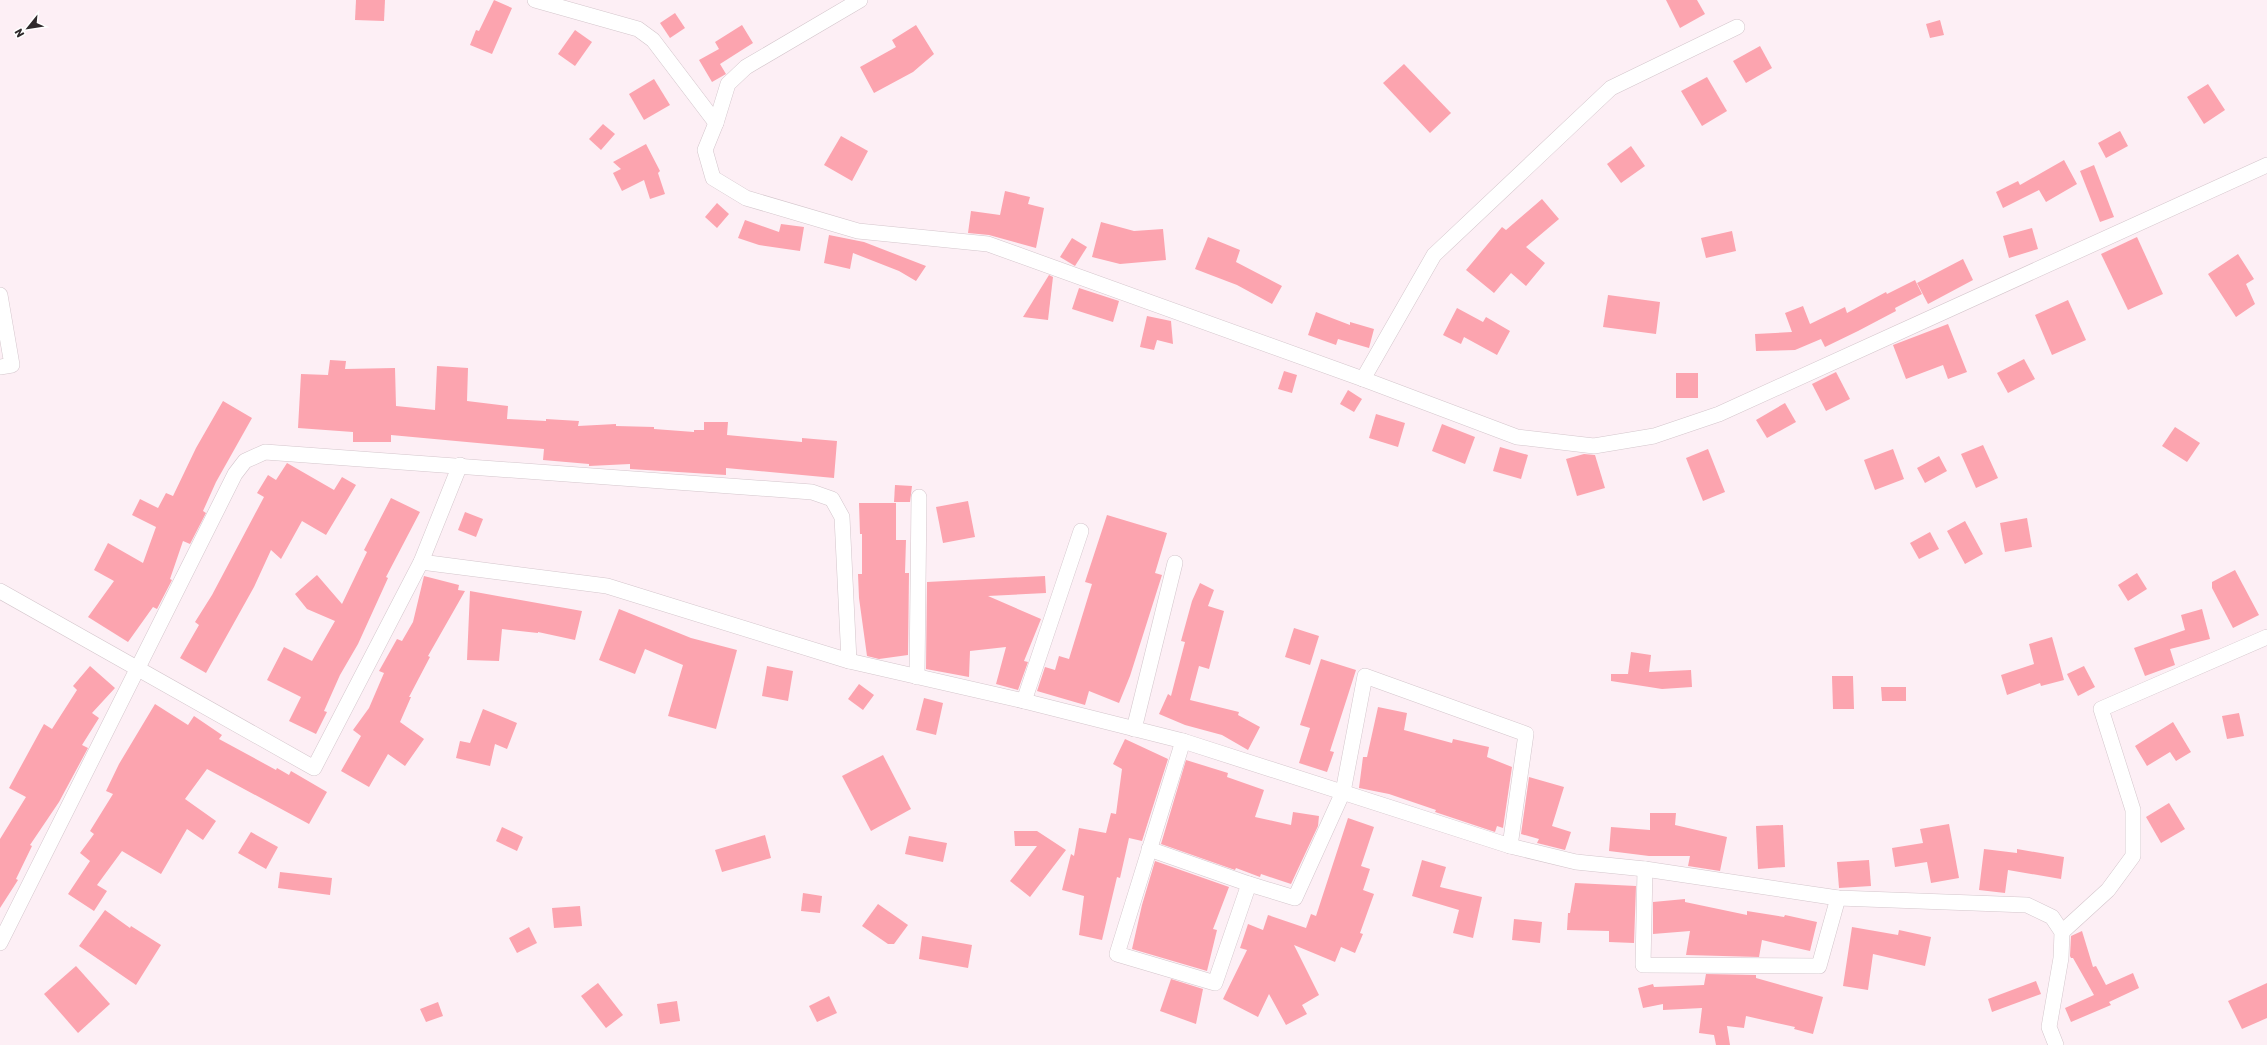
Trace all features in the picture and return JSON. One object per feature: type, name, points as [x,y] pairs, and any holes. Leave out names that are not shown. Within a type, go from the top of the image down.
[{"type":"street","points":[[535,0],[638,29],[653,40],[716,123]]},
{"type":"street","points":[[860,0],[746,67],[728,84],[716,123],[705,150],[713,178],[746,198],[858,231],[988,244],[1363,378],[1517,438],[1594,446],[1654,436],[1719,414],[2267,164]]},
{"type":"street","points":[[1363,378],[1434,255],[1611,88],[1737,27]]},
{"type":"street","points":[[0,295],[12,365],[0,367]]},
{"type":"street","points":[[0,943],[235,474],[246,461],[265,452],[460,465],[812,492],[832,499],[842,517],[849,660]]},
{"type":"street","points":[[0,591],[314,768],[421,562],[460,465]]},
{"type":"street","points":[[917,677],[919,497]]},
{"type":"street","points":[[1024,701],[1081,531]]},
{"type":"street","points":[[421,562],[607,586],[849,660],[1024,701],[1183,741],[1510,846],[1576,862],[1645,869],[1838,898],[2027,905],[2052,917],[2062,932],[2061,958],[2049,1027],[2056,1045]]},
{"type":"street","points":[[1134,729],[1175,563]]},
{"type":"street","points":[[2062,932],[2108,890],[2133,856],[2133,810],[2101,708],[2267,637]]},
{"type":"street","points":[[1149,849],[1249,884],[1295,898],[1343,792],[1365,676],[1526,734],[1510,846]]},
{"type":"street","points":[[1183,741],[1117,954],[1215,983],[1249,884]]},
{"type":"street","points":[[1645,869],[1643,965],[1819,966],[1838,898]]},
{"type":"building","points":[[356,0],[385,0],[384,21],[355,20]]},
{"type":"building","points":[[494,0],[512,8],[492,54],[470,45],[476,30],[479,31]]},
{"type":"building","points":[[1666,0],[1697,0],[1705,14],[1680,28]]},
{"type":"building","points":[[675,13],[685,28],[670,38],[660,23]]},
{"type":"building","points":[[1940,20],[1944,35],[1930,38],[1926,24]]},
{"type":"building","points":[[742,25],[753,43],[720,64],[726,74],[712,82],[699,60],[719,49],[715,42]]},
{"type":"building","points":[[916,25],[934,54],[913,72],[874,93],[860,67],[896,47],[892,40]]},
{"type":"building","points":[[575,30],[592,42],[575,66],[558,54]]},
{"type":"building","points":[[1760,46],[1772,68],[1746,83],[1733,61]]},
{"type":"building","points":[[1404,64],[1451,113],[1430,133],[1383,83]]},
{"type":"building","points":[[1707,77],[1727,111],[1702,126],[1681,91]]},
{"type":"building","points":[[654,79],[670,105],[644,120],[629,94]]},
{"type":"building","points":[[2208,84],[2225,110],[2204,124],[2187,97]]},
{"type":"building","points":[[603,124],[615,134],[601,150],[589,139]]},
{"type":"building","points":[[2120,131],[2128,146],[2106,158],[2098,143]]},
{"type":"building","points":[[841,136],[868,151],[852,181],[824,165]]},
{"type":"building","points":[[646,144],[660,171],[658,173],[665,194],[650,199],[644,180],[622,191],[613,173],[621,169],[613,162]]},
{"type":"building","points":[[1631,146],[1645,166],[1621,183],[1607,164]]},
{"type":"building","points":[[2064,160],[2077,184],[2046,202],[2039,190],[2003,208],[1996,192],[2018,181],[2020,185]]},
{"type":"building","points":[[2094,165],[2114,217],[2100,222],[2080,171]]},
{"type":"building","points":[[1005,191],[1030,197],[1028,204],[1044,208],[1036,248],[989,235],[968,233],[971,211],[1000,215]]},
{"type":"building","points":[[1542,199],[1559,219],[1526,247],[1545,263],[1526,286],[1511,273],[1494,293],[1466,270],[1502,227],[1506,230]]},
{"type":"building","points":[[717,203],[729,214],[717,228],[705,217]]},
{"type":"building","points":[[745,220],[779,232],[781,224],[804,227],[800,251],[759,245],[738,238]]},
{"type":"building","points":[[1101,222],[1134,231],[1163,229],[1166,260],[1120,264],[1092,257]]},
{"type":"building","points":[[2032,228],[2038,249],[2009,258],[2003,236]]},
{"type":"building","points":[[1732,231],[1736,251],[1706,258],[1701,238]]},
{"type":"building","points":[[829,235],[864,242],[926,266],[916,281],[899,271],[853,253],[850,269],[824,263]]},
{"type":"building","points":[[1208,237],[1240,250],[1236,262],[1282,286],[1272,304],[1237,285],[1195,269]]},
{"type":"building","points":[[2137,237],[2163,294],[2128,310],[2101,254]]},
{"type":"building","points":[[1072,238],[1087,247],[1075,266],[1060,257]]},
{"type":"building","points":[[2238,254],[2254,279],[2246,284],[2255,304],[2236,317],[2208,274]]},
{"type":"building","points":[[1963,259],[1973,280],[1928,304],[1917,283]]},
{"type":"building","points":[[1049,275],[1053,277],[1048,320],[1023,317]]},
{"type":"building","points":[[1915,280],[1922,294],[1895,308],[1896,311],[1825,347],[1821,339],[1795,350],[1756,351],[1755,334],[1792,332],[1785,313],[1803,306],[1810,324],[1845,307],[1847,313],[1886,292],[1887,294]]},
{"type":"building","points":[[1079,288],[1119,301],[1113,322],[1072,309]]},
{"type":"building","points":[[1608,295],[1660,302],[1656,334],[1603,327]]},
{"type":"building","points":[[2068,300],[2086,340],[2052,355],[2035,315]]},
{"type":"building","points":[[1457,308],[1483,322],[1486,317],[1510,331],[1497,355],[1464,337],[1461,344],[1443,335]]},
{"type":"building","points":[[1316,312],[1350,325],[1350,322],[1374,329],[1369,348],[1338,339],[1336,345],[1308,335]]},
{"type":"building","points":[[1147,316],[1171,321],[1173,344],[1157,340],[1154,350],[1140,347]]},
{"type":"building","points":[[1948,324],[1967,372],[1948,379],[1943,365],[1906,379],[1893,345]]},
{"type":"building","points":[[2024,359],[2035,379],[2008,393],[1997,373]]},
{"type":"building","points":[[330,360],[346,361],[345,369],[395,368],[396,406],[435,410],[437,366],[468,368],[467,401],[508,406],[507,419],[579,421],[578,426],[616,424],[616,426],[654,427],[654,429],[694,432],[694,430],[704,430],[704,422],[728,422],[727,435],[802,442],[802,438],[837,441],[834,478],[726,468],[726,475],[630,469],[630,464],[589,466],[589,464],[543,460],[544,449],[391,435],[391,442],[353,442],[353,432],[298,428],[301,374],[328,375]]},
{"type":"building","points":[[1284,371],[1297,375],[1292,393],[1278,389]]},
{"type":"building","points":[[1836,372],[1850,399],[1826,411],[1812,384]]},
{"type":"building","points":[[1676,373],[1698,373],[1698,398],[1676,398]]},
{"type":"building","points":[[1348,390],[1362,399],[1354,412],[1340,404]]},
{"type":"building","points":[[223,401],[252,418],[216,482],[203,511],[206,513],[190,544],[183,541],[170,579],[172,580],[157,609],[153,607],[128,642],[88,617],[114,581],[94,570],[108,543],[143,563],[156,527],[132,515],[140,499],[158,508],[166,493],[173,496],[196,448]]},
{"type":"building","points":[[1785,403],[1796,422],[1767,438],[1756,420]]},
{"type":"building","points":[[1376,414],[1405,423],[1398,447],[1369,438]]},
{"type":"building","points":[[1442,424],[1475,437],[1465,464],[1432,451]]},
{"type":"building","points":[[2175,427],[2200,443],[2187,462],[2162,446]]},
{"type":"building","points":[[1983,445],[1998,478],[1976,488],[1961,454]]},
{"type":"building","points":[[1500,447],[1528,455],[1521,479],[1493,471]]},
{"type":"building","points":[[1708,449],[1725,492],[1703,501],[1686,458]]},
{"type":"building","points":[[1893,449],[1904,479],[1875,490],[1864,460]]},
{"type":"building","points":[[1584,454],[1595,455],[1605,488],[1577,496],[1566,459]]},
{"type":"building","points":[[1939,456],[1947,471],[1925,483],[1917,468]]},
{"type":"building","points":[[287,463],[334,490],[342,477],[356,485],[326,535],[302,521],[281,559],[271,550],[254,587],[206,673],[180,658],[199,625],[195,622],[212,595],[264,497],[257,493],[268,475],[276,480]]},
{"type":"building","points":[[895,485],[912,486],[910,502],[894,502]]},
{"type":"building","points":[[391,498],[420,512],[386,577],[388,578],[358,644],[340,675],[324,711],[327,712],[316,734],[289,721],[301,697],[267,680],[284,647],[312,661],[335,621],[307,609],[295,594],[317,575],[342,604],[367,552],[364,550]]},
{"type":"building","points":[[968,501],[975,537],[943,543],[936,507]]},
{"type":"building","points":[[859,503],[896,503],[896,540],[906,540],[905,573],[909,573],[908,655],[879,659],[867,656],[859,598],[858,574],[862,574],[862,534],[860,534]]},
{"type":"building","points":[[465,512],[483,519],[476,537],[458,530]]},
{"type":"building","points":[[1107,515],[1167,533],[1155,573],[1162,575],[1130,676],[1119,703],[1089,691],[1085,705],[1037,691],[1045,667],[1055,670],[1059,656],[1069,659],[1092,584],[1085,582]]},
{"type":"building","points":[[2027,518],[2032,547],[2005,552],[2000,523]]},
{"type":"building","points":[[1965,521],[1983,554],[1965,564],[1947,531]]},
{"type":"building","points":[[1930,532],[1939,549],[1919,559],[1910,543]]},
{"type":"building","points":[[2235,570],[2259,615],[2233,628],[2212,588],[2212,582]]},
{"type":"building","points":[[2137,573],[2147,589],[2128,601],[2118,585]]},
{"type":"building","points":[[424,576],[459,585],[458,590],[465,591],[428,656],[430,657],[409,697],[411,697],[400,722],[424,739],[405,766],[388,754],[369,787],[341,771],[361,736],[353,730],[369,708],[384,673],[379,671],[397,639],[402,641],[413,622]]},
{"type":"building","points":[[1045,576],[1046,593],[988,596],[1041,619],[1024,661],[1028,662],[1018,690],[996,684],[1006,647],[970,651],[969,677],[926,669],[927,582]]},
{"type":"building","points":[[1200,583],[1214,590],[1208,606],[1224,611],[1209,669],[1199,666],[1190,700],[1239,712],[1238,715],[1260,727],[1248,750],[1222,735],[1185,725],[1159,714],[1168,694],[1171,696],[1185,642],[1181,641],[1192,601]]},
{"type":"building","points":[[470,591],[582,611],[575,640],[538,632],[502,629],[499,661],[467,660]]},
{"type":"building","points":[[619,609],[691,638],[737,650],[716,729],[668,716],[683,665],[645,649],[635,674],[599,660]]},
{"type":"building","points":[[2202,609],[2210,639],[2170,649],[2175,665],[2145,676],[2134,648],[2185,630],[2181,615]]},
{"type":"building","points":[[1294,628],[1319,636],[1310,665],[1285,657]]},
{"type":"building","points":[[2052,637],[2064,680],[2041,686],[2040,683],[2007,695],[2001,675],[2034,664],[2029,644]]},
{"type":"building","points":[[1631,652],[1651,655],[1649,672],[1691,670],[1692,687],[1662,689],[1611,681],[1611,674],[1628,674]]},
{"type":"building","points":[[1321,659],[1356,670],[1330,751],[1334,752],[1327,772],[1299,763],[1310,728],[1300,725]]},
{"type":"building","points":[[90,666],[115,688],[92,713],[99,718],[82,745],[88,748],[59,802],[30,845],[32,846],[16,879],[18,880],[0,908],[0,839],[26,797],[9,788],[44,724],[52,729],[77,690],[73,686]]},
{"type":"building","points":[[767,666],[793,671],[788,701],[762,696]]},
{"type":"building","points":[[2084,666],[2095,687],[2078,696],[2067,674]]},
{"type":"building","points":[[1832,676],[1853,676],[1854,709],[1833,709]]},
{"type":"building","points":[[859,684],[874,695],[863,710],[848,699]]},
{"type":"building","points":[[1881,687],[1906,687],[1906,701],[1882,701]]},
{"type":"building","points":[[924,698],[943,703],[936,735],[916,730]]},
{"type":"building","points":[[155,704],[188,725],[194,716],[222,735],[219,739],[276,770],[277,768],[289,775],[291,771],[327,792],[309,824],[207,769],[185,799],[216,821],[203,840],[187,829],[161,874],[122,851],[97,885],[107,891],[94,911],[68,894],[90,861],[80,853],[94,834],[90,831],[113,794],[106,791],[119,764]]},
{"type":"building","points":[[1378,707],[1407,713],[1404,730],[1452,743],[1453,739],[1489,747],[1487,757],[1512,767],[1503,828],[1497,826],[1495,832],[1435,812],[1436,810],[1389,794],[1359,788],[1363,757],[1367,757]]},
{"type":"building","points":[[483,709],[517,723],[507,749],[495,744],[490,766],[456,758],[460,741],[470,743]]},
{"type":"building","points":[[2239,713],[2244,736],[2227,739],[2222,716]]},
{"type":"building","points":[[2173,722],[2191,752],[2176,761],[2170,752],[2147,766],[2135,746]]},
{"type":"building","points":[[1125,739],[1168,759],[1142,841],[1129,838],[1120,878],[1117,877],[1102,940],[1079,935],[1084,896],[1062,890],[1071,854],[1074,856],[1079,828],[1106,833],[1111,813],[1116,814],[1122,769],[1113,764]]},
{"type":"building","points":[[883,755],[911,809],[871,831],[842,776]]},
{"type":"building","points":[[1186,760],[1228,773],[1227,777],[1264,790],[1255,817],[1291,825],[1293,812],[1319,816],[1318,826],[1291,884],[1261,874],[1260,877],[1236,868],[1235,870],[1161,844]]},
{"type":"building","points":[[1529,777],[1564,787],[1552,826],[1571,832],[1565,850],[1537,843],[1539,839],[1521,834]]},
{"type":"building","points":[[2169,803],[2185,829],[2161,843],[2146,817]]},
{"type":"building","points":[[1650,813],[1676,813],[1675,825],[1727,837],[1720,871],[1688,866],[1690,856],[1649,856],[1609,851],[1611,827],[1650,830]]},
{"type":"building","points":[[1348,818],[1374,827],[1361,866],[1370,869],[1363,890],[1374,894],[1360,933],[1363,934],[1355,953],[1341,947],[1335,962],[1294,945],[1319,995],[1302,1005],[1307,1014],[1286,1025],[1269,994],[1258,1017],[1223,999],[1247,950],[1240,948],[1248,924],[1263,930],[1268,915],[1306,928],[1311,914],[1316,916]]},
{"type":"building","points":[[1949,824],[1959,878],[1931,883],[1927,862],[1895,867],[1892,848],[1923,843],[1920,829]]},
{"type":"building","points":[[1783,825],[1785,867],[1758,869],[1756,826]]},
{"type":"building","points":[[502,827],[523,837],[517,851],[496,841]]},
{"type":"building","points":[[1014,831],[1037,831],[1066,850],[1030,897],[1010,881],[1037,846],[1015,846]]},
{"type":"building","points":[[251,832],[278,847],[266,869],[238,853]]},
{"type":"building","points":[[765,835],[771,858],[722,872],[715,850]]},
{"type":"building","points":[[909,836],[947,843],[943,862],[905,854]]},
{"type":"building","points":[[1984,849],[2017,853],[2017,849],[2064,857],[2061,879],[2008,870],[2005,893],[1979,890]]},
{"type":"building","points":[[1422,860],[1446,867],[1440,887],[1482,897],[1473,938],[1453,933],[1459,910],[1412,896]]},
{"type":"building","points":[[1869,860],[1871,886],[1839,888],[1837,862]]},
{"type":"building","points":[[1155,861],[1229,887],[1213,929],[1217,930],[1207,971],[1132,949],[1142,905]]},
{"type":"building","points":[[280,872],[332,878],[330,895],[278,888]]},
{"type":"building","points":[[1575,883],[1636,886],[1634,943],[1609,942],[1609,931],[1567,930],[1568,913],[1570,913]]},
{"type":"building","points":[[803,893],[822,896],[820,913],[801,911]]},
{"type":"building","points":[[1685,899],[1685,902],[1747,915],[1747,911],[1784,917],[1785,915],[1817,922],[1810,951],[1762,940],[1759,957],[1686,955],[1690,931],[1653,934],[1653,902]]},
{"type":"building","points":[[878,904],[908,925],[894,944],[888,944],[862,926]]},
{"type":"building","points":[[580,906],[582,926],[554,928],[552,908]]},
{"type":"building","points":[[105,910],[130,928],[131,926],[161,945],[136,985],[79,946]]},
{"type":"building","points":[[1514,919],[1542,922],[1540,943],[1512,940]]},
{"type":"building","points":[[529,927],[537,943],[517,953],[509,938]]},
{"type":"building","points":[[1852,927],[1898,935],[1899,930],[1931,937],[1925,966],[1873,954],[1868,990],[1843,986]]},
{"type":"building","points":[[2082,931],[2093,967],[2096,966],[2106,985],[2133,973],[2139,988],[2109,1002],[2111,1005],[2071,1022],[2065,1008],[2094,995],[2073,958],[2070,956],[2071,936]]},
{"type":"building","points":[[922,936],[972,945],[968,968],[919,959]]},
{"type":"building","points":[[76,966],[110,1004],[78,1033],[44,994]]},
{"type":"building","points":[[1706,974],[1756,975],[1756,978],[1823,997],[1813,1034],[1794,1029],[1795,1027],[1746,1016],[1744,1028],[1727,1026],[1730,1045],[1716,1045],[1714,1035],[1699,1033],[1702,1008],[1663,1010],[1663,1004],[1643,1008],[1638,988],[1653,984],[1654,987],[1704,985]]},
{"type":"building","points":[[1171,979],[1203,989],[1196,1024],[1160,1011]]},
{"type":"building","points":[[2036,981],[2041,994],[1992,1012],[1988,999]]},
{"type":"building","points":[[598,983],[623,1015],[606,1028],[581,996]]},
{"type":"building","points":[[2267,983],[2267,1018],[2242,1029],[2228,1001]]},
{"type":"building","points":[[829,996],[837,1013],[817,1022],[809,1006]]},
{"type":"building","points":[[677,1001],[680,1021],[660,1024],[657,1004]]},
{"type":"building","points":[[438,1002],[443,1016],[426,1022],[420,1009]]}]
